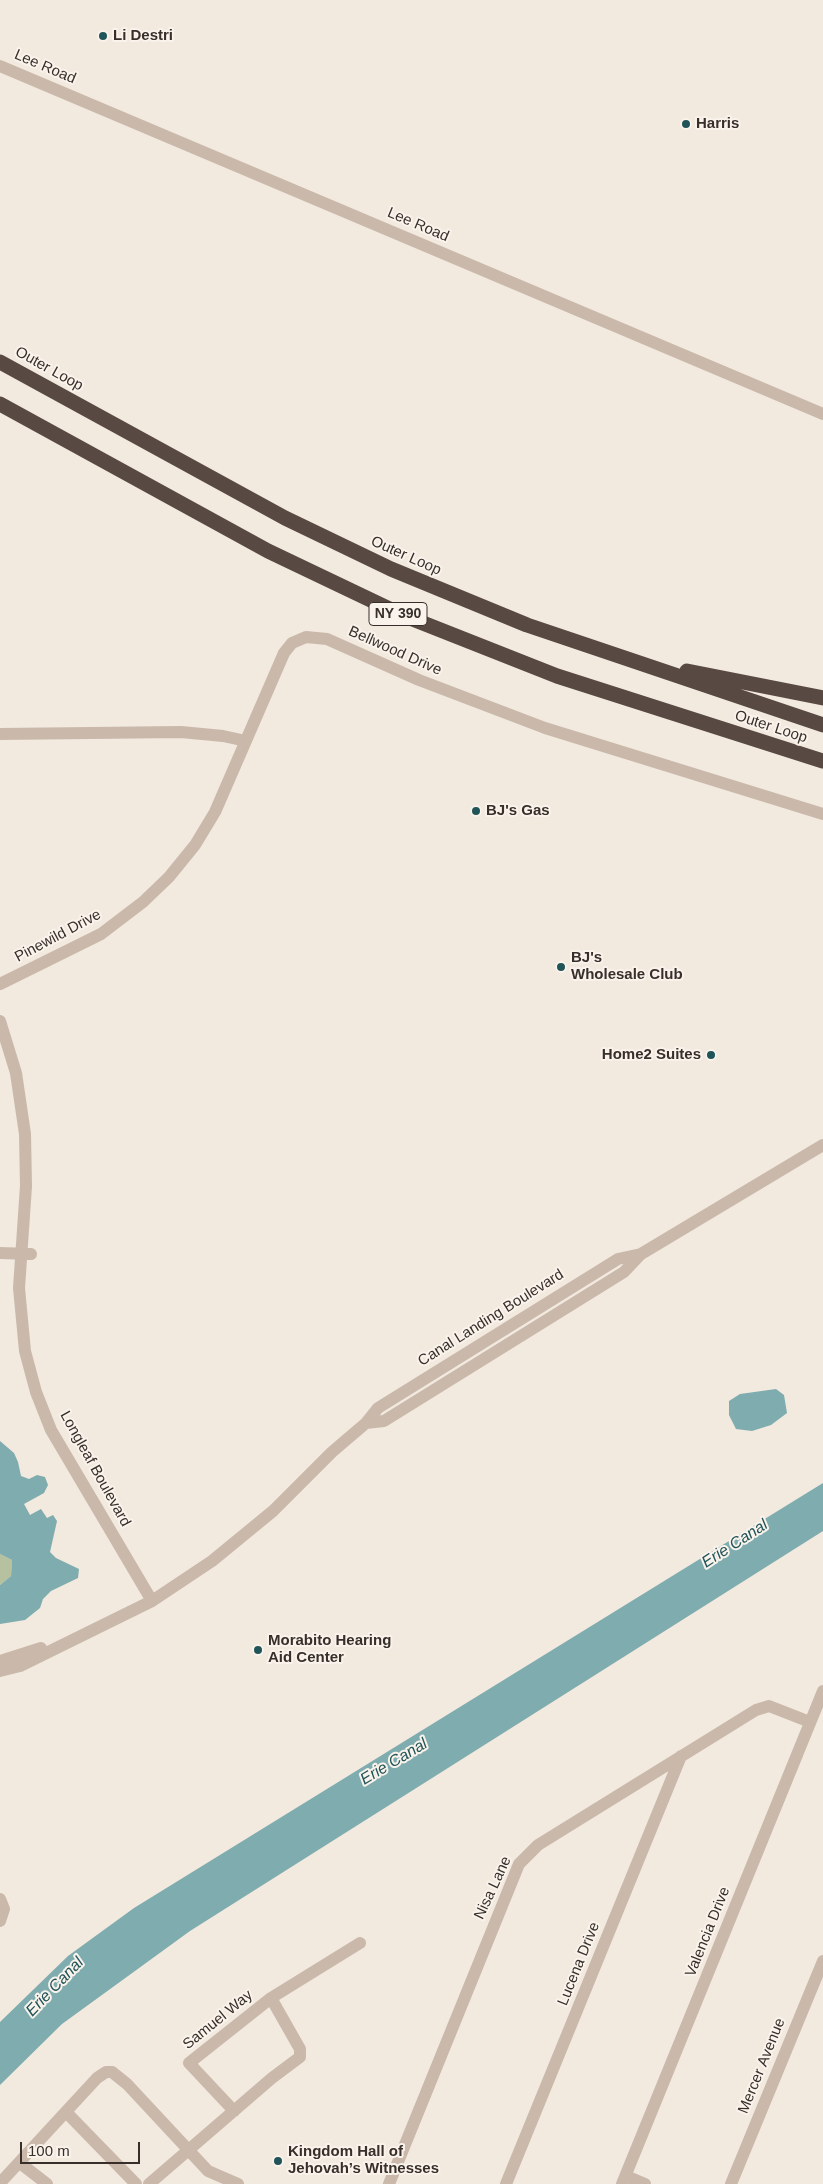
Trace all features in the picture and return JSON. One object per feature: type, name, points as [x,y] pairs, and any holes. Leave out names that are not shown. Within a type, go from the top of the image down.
[{"type":"highway","name":"Outer Loop","points":[[0,362],[225,486],[346,549],[472,604],[609,654],[823,725]]},
{"type":"highway","name":"Outer Loop","points":[[0,404],[268,551],[400,614],[556,676],[823,762]]},
{"type":"highway","points":[[609,654],[823,698]]},
{"type":"street","name":"Lee Road","points":[[0,66],[823,414]]},
{"type":"street","name":"Bellwood Drive","points":[[246,742],[284,652],[297,640],[316,636],[456,695],[545,728],[823,814]]},
{"type":"street","points":[[0,734],[181,732],[222,736],[246,742]]},
{"type":"street","name":"Pinewild Drive","points":[[0,984],[94,938],[125,917],[161,885],[189,853],[210,820],[246,742]]},
{"type":"street","name":"Longleaf Boulevard","points":[[0,1021],[16,1073],[24,1124],[26,1180],[25,1254],[19,1303],[24,1351],[36,1392],[51,1430],[152,1601]]},
{"type":"street","name":"Canal Landing Boulevard","points":[[0,1671],[20,1666],[152,1601],[212,1560],[274,1511],[332,1452],[366,1423],[378,1408],[618,1259],[641,1254],[823,1145]]},
{"type":"street","points":[[0,1253],[25,1254]]},
{"type":"street","name":"Canal Landing Boulevard","points":[[0,1661],[80,1637]]},
{"type":"street","name":"Valencia Drive","points":[[624,2180],[823,1691]]},
{"type":"street","name":"Nisa Lane","points":[[389,2184],[519,1864],[538,1845],[756,1710],[769,1706],[810,1722]]},
{"type":"street","name":"Lucena Drive","points":[[506,2184],[681,1756]]},
{"type":"street","points":[[0,1899],[4,1909],[0,1921]]},
{"type":"street","name":"Samuel Way","points":[[234,2111],[189,2063],[271,1998],[360,1943]]},
{"type":"street","name":"Mercer Avenue","points":[[731,2184],[823,1961]]},
{"type":"street","name":"Samuel Way","points":[[149,2184],[300,2057],[300,2049],[271,1998]]},
{"type":"street","points":[[0,2183],[97,2078],[106,2072],[112,2072],[127,2084],[208,2171],[238,2184]]},
{"type":"street","points":[[66,2112],[136,2184]]},
{"type":"street","points":[[20,2163],[46,2184]]},
{"type":"street","points":[[624,2180],[645,2184]]},
{"type":"green space","points":[[0,1554],[12,1560],[11,1576],[0,1585]]},
{"type":"water","points":[[776,1389],[784,1395],[787,1413],[771,1425],[752,1431],[736,1429],[729,1415],[729,1401],[740,1394]]},
{"type":"water","points":[[0,1441],[14,1453],[21,1476],[29,1479],[37,1475],[45,1477],[48,1485],[44,1493],[24,1504],[30,1515],[41,1509],[47,1518],[53,1515],[57,1521],[50,1552],[56,1558],[79,1569],[78,1578],[51,1591],[43,1599],[40,1608],[25,1620],[0,1624],[0,1585],[11,1576],[12,1560],[0,1554]]},
{"type":"water","name":"Erie Canal","points":[[823,1483],[823,1531],[190,1931],[62,2024],[0,2085],[0,2022],[68,1956],[134,1908]]},
{"type":"place","name":"Li Destri","points":[[103,36]]},
{"type":"place","name":"Harris","points":[[686,124]]},
{"type":"place","name":"BJ's Gas","points":[[476,811]]},
{"type":"place","name":"BJ's Wholesale Club","points":[[561,967]]},
{"type":"place","name":"Home2 Suites","points":[[711,1055]]},
{"type":"place","name":"Morabito Hearing Aid Center","points":[[258,1650]]},
{"type":"place","name":"Kingdom Hall of Jehovah’s Witnesses","points":[[278,2161]]}]
